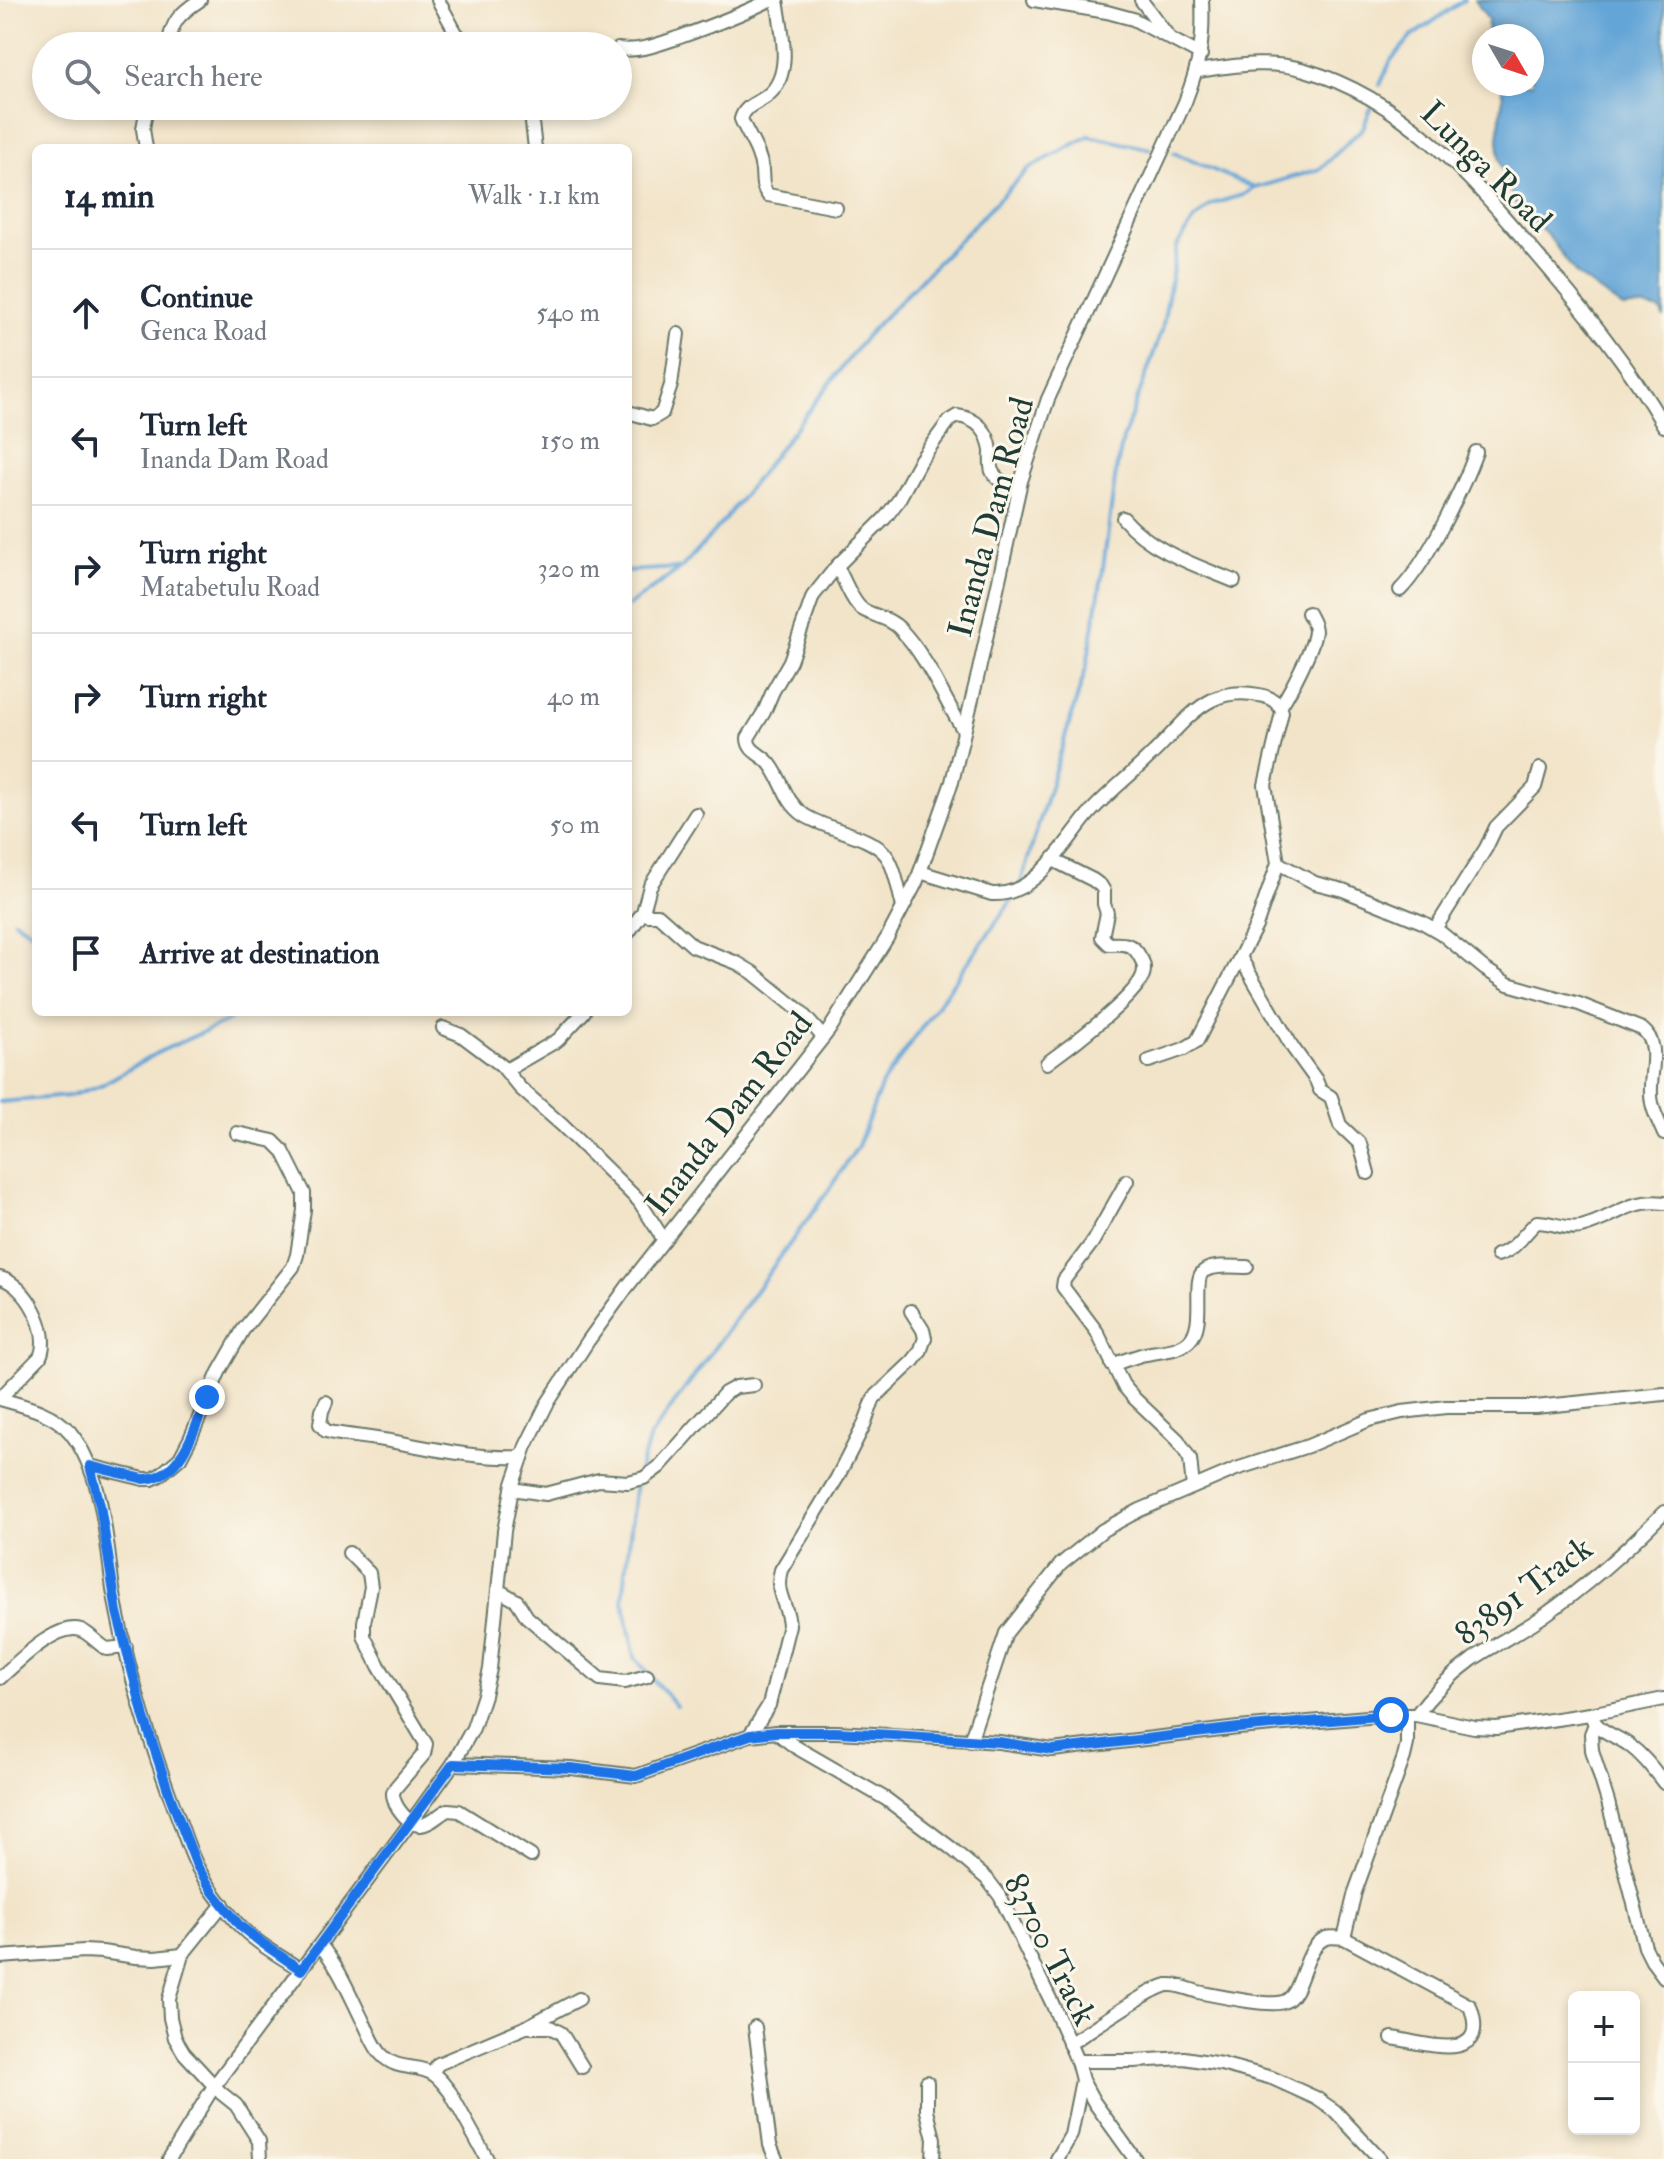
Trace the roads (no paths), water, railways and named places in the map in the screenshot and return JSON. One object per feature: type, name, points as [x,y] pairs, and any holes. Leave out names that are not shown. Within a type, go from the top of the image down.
[{"type":"street","points":[[172,32],[175,21],[200,0]]},
{"type":"street","points":[[438,0],[455,32]]},
{"type":"street","points":[[632,50],[640,50],[715,26],[770,0]]},
{"type":"street","points":[[777,0],[782,29],[782,72],[771,93],[745,109],[741,119],[757,152],[763,187],[768,195],[836,208]]},
{"type":"street","points":[[1034,0],[1133,19],[1201,55]]},
{"type":"street","points":[[1141,0],[1170,39]]},
{"type":"street","name":"Inanda Dam Road","points":[[169,2159],[214,2086],[411,1823],[453,1764],[473,1728],[490,1669],[504,1531],[512,1489],[526,1446],[547,1404],[588,1341],[823,1037],[887,938],[920,872],[952,782],[1018,492],[1048,399],[1197,71],[1203,28],[1202,0]]},
{"type":"street","name":"Lunga Road","points":[[1197,71],[1264,63],[1302,69],[1363,93],[1432,141],[1489,199],[1593,321],[1664,426]]},
{"type":"street","points":[[145,120],[145,144]]},
{"type":"street","points":[[532,120],[535,144]]},
{"type":"street","points":[[632,413],[652,419],[662,413],[671,385],[678,334]]},
{"type":"street","points":[[903,907],[890,861],[884,852],[802,813],[788,800],[768,761],[751,749],[748,742],[790,661],[813,596],[837,566],[885,518],[919,462],[949,421],[957,416],[969,418],[980,426],[990,445],[992,471],[1018,492]]},
{"type":"street","points":[[1400,590],[1411,579],[1442,523],[1476,452]]},
{"type":"street","points":[[1123,518],[1131,528],[1159,548],[1234,581]]},
{"type":"street","points":[[837,566],[860,607],[900,629],[921,656],[964,731]]},
{"type":"street","points":[[1280,707],[1313,638],[1314,624],[1308,613]]},
{"type":"street","points":[[920,872],[992,894],[1020,888],[1053,860],[1099,803],[1198,709],[1211,700],[1233,693],[1270,698],[1282,712],[1265,785],[1278,863],[1256,926],[1197,1041],[1149,1061]]},
{"type":"street","points":[[1435,929],[1496,827],[1535,787],[1540,769]]},
{"type":"street","points":[[632,927],[643,912],[650,886],[696,814]]},
{"type":"street","points":[[1047,1063],[1112,1011],[1142,979],[1144,971],[1135,949],[1122,943],[1109,944],[1102,937],[1107,913],[1101,886],[1053,860]]},
{"type":"street","points":[[1278,863],[1315,883],[1405,913],[1435,929],[1508,984],[1579,1004],[1631,1023],[1648,1034],[1653,1052],[1652,1104],[1664,1134]]},
{"type":"street","points":[[643,912],[658,915],[693,946],[752,972],[800,1011],[823,1037]]},
{"type":"street","points":[[1240,957],[1320,1090],[1331,1097],[1340,1125],[1360,1144],[1368,1173]]},
{"type":"street","points":[[506,1070],[558,1040],[580,1016]]},
{"type":"street","points":[[443,1028],[461,1035],[506,1070],[520,1088],[639,1201],[664,1240]]},
{"type":"street","points":[[90,1466],[144,1479],[152,1479],[171,1467],[190,1439],[207,1397],[243,1330],[293,1267],[304,1210],[304,1193],[283,1151],[273,1141],[237,1133]]},
{"type":"street","points":[[1127,1181],[1099,1232],[1063,1285],[1097,1332],[1123,1385],[1178,1440],[1190,1459],[1193,1487]]},
{"type":"street","points":[[1497,1255],[1513,1247],[1537,1222],[1570,1229],[1604,1219],[1636,1203],[1664,1203]]},
{"type":"street","points":[[1112,1365],[1189,1341],[1197,1327],[1201,1274],[1216,1267],[1247,1267]]},
{"type":"street","points":[[0,1278],[12,1283],[27,1298],[44,1338],[40,1357],[0,1398],[33,1408],[56,1420],[69,1430],[90,1466],[100,1505],[117,1612],[144,1717],[197,1866],[240,1926],[301,1970]]},
{"type":"street","points":[[750,1735],[769,1705],[789,1625],[779,1596],[781,1570],[837,1478],[864,1425],[870,1404],[920,1352],[925,1338],[911,1311]]},
{"type":"street","points":[[512,1489],[546,1494],[599,1480],[628,1482],[644,1478],[659,1467],[725,1393],[736,1387],[754,1385]]},
{"type":"street","points":[[970,1741],[1006,1633],[1061,1564],[1103,1530],[1140,1510],[1236,1469],[1308,1446],[1369,1420],[1402,1412],[1446,1407],[1535,1407],[1664,1394]]},
{"type":"street","points":[[326,1402],[320,1424],[326,1431],[426,1449],[497,1458],[522,1457]]},
{"type":"street","name":"83891 Track","points":[[1412,1715],[1474,1658],[1559,1605],[1634,1542],[1664,1512]]},
{"type":"street","points":[[349,1553],[369,1573],[371,1587],[364,1636],[426,1744],[424,1754],[393,1792],[396,1804],[411,1823],[422,1825],[448,1810],[459,1811],[531,1856]]},
{"type":"street","points":[[498,1590],[517,1601],[527,1617],[600,1679],[625,1682],[647,1676]]},
{"type":"street","points":[[0,1678],[35,1647],[65,1630],[80,1630],[107,1649],[126,1647]]},
{"type":"street","points":[[453,1764],[571,1768],[636,1776],[750,1735],[776,1732],[836,1732],[999,1742],[1052,1750],[1238,1728],[1412,1715],[1474,1727],[1497,1728],[1592,1719],[1664,1699]]},
{"type":"street","points":[[1344,1938],[1355,1892],[1404,1757],[1412,1715]]},
{"type":"street","points":[[1592,1719],[1603,1731],[1640,1753],[1664,1783]]},
{"type":"street","points":[[1592,1719],[1592,1750],[1645,1947],[1664,1977]]},
{"type":"street","name":"83700 Track","points":[[776,1732],[794,1746],[886,1799],[987,1879],[1000,1896],[1077,2061],[1184,2058],[1272,2078],[1316,2098],[1335,2111],[1380,2159]]},
{"type":"street","points":[[223,1904],[182,1955],[169,1999],[170,2018],[175,2038],[184,2053],[236,2105],[259,2141],[260,2159]]},
{"type":"street","points":[[1069,2044],[1167,1985],[1277,2004],[1285,2002],[1294,1992],[1311,1953],[1319,1942],[1332,1937],[1344,1938],[1470,2006],[1474,2029],[1471,2038],[1454,2048],[1392,2038]]},
{"type":"street","points":[[320,1945],[340,1973],[382,2056],[401,2067],[432,2073],[450,2092],[487,2159]]},
{"type":"street","points":[[0,1957],[84,1951],[136,1957],[182,1955]]},
{"type":"street","points":[[432,2073],[438,2064],[526,2027],[579,1999]]},
{"type":"street","points":[[526,2027],[550,2027],[561,2033],[582,2067]]},
{"type":"street","points":[[755,2027],[770,2145],[776,2159]]},
{"type":"street","points":[[1077,2061],[1082,2080],[1094,2102],[1135,2159]]},
{"type":"street","points":[[1057,2159],[1071,2135],[1082,2080]]},
{"type":"street","points":[[927,2082],[927,2111],[934,2139],[933,2159]]},
{"type":"water","points":[[1475,0],[1664,0],[1664,318],[1660,310],[1643,306],[1623,308],[1576,274],[1549,237],[1515,204],[1500,162],[1498,139],[1503,96],[1544,96],[1544,24],[1488,24]]},
{"type":"waterway","points":[[1380,85],[1391,60],[1412,36],[1464,0]]},
{"type":"waterway","points":[[1174,153],[1255,188],[1320,169],[1363,128],[1371,108]]},
{"type":"waterway","points":[[632,603],[681,568],[722,523],[867,335],[1028,169],[1089,136],[1150,149]]},
{"type":"waterway","points":[[1021,882],[1087,665],[1116,471],[1123,439],[1162,330],[1177,246],[1194,220],[1212,204],[1255,188]]},
{"type":"waterway","points":[[632,571],[678,568]]},
{"type":"waterway","points":[[676,1706],[635,1658],[623,1599],[636,1481],[650,1437],[828,1191],[858,1146],[882,1084],[1016,894]]},
{"type":"waterway","points":[[14,920],[32,932]]},
{"type":"waterway","points":[[0,1102],[69,1096],[101,1085],[161,1051],[234,1016]]}]
